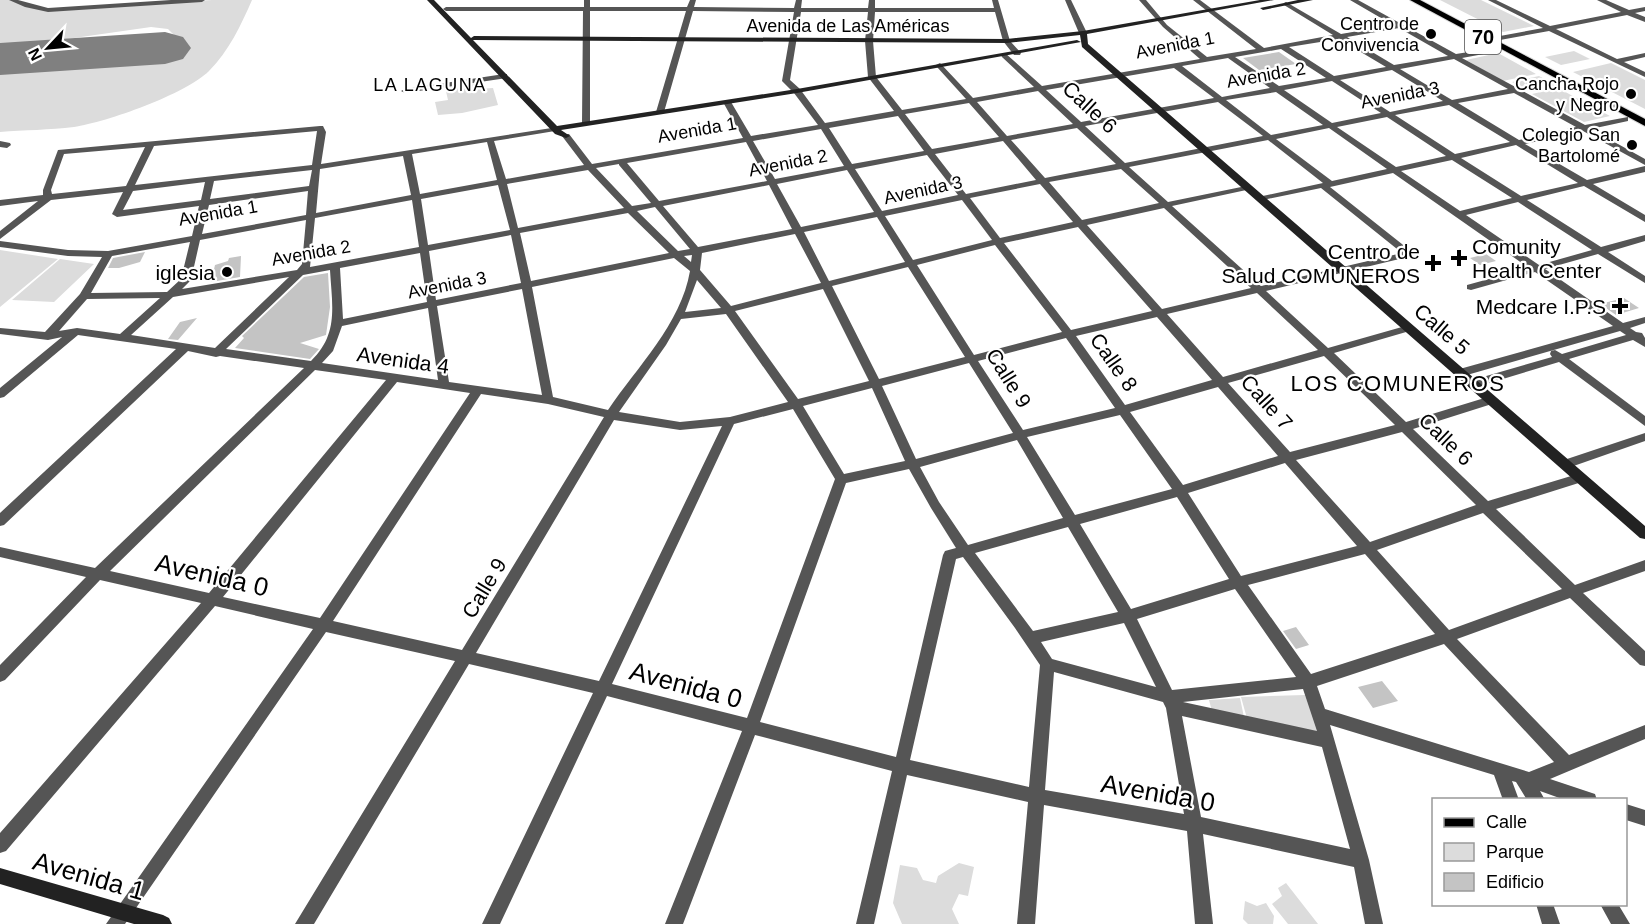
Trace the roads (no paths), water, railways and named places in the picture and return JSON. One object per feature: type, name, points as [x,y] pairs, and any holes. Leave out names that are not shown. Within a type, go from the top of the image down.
[{"type":"main road","points":[[430,0],[560,131]]},
{"type":"main road","points":[[437,0],[560,131]]},
{"type":"main road","name":"Avenida de Las Américas","points":[[1212,14],[1265,0]]},
{"type":"main road","name":"Avenida de Las Américas","points":[[560,131],[586,123],[798,91],[1017,53],[1083,37],[1212,14],[1310,0]]},
{"type":"main road","points":[[1401,0],[1568,87],[1608,104]]},
{"type":"main road","name":"70","points":[[1414,0],[1645,116]]},
{"type":"main road","name":"70","points":[[1426,0],[1645,123]]},
{"type":"main road","points":[[1434,0],[1612,95],[1623,105]]},
{"type":"main road","name":"Avenida de Las Américas","points":[[474,38],[1007,41],[1083,37]]},
{"type":"main road","name":"Calle 5","points":[[1083,37],[1160,111],[1645,534]]},
{"type":"main road","name":"Avenida 1","points":[[0,876],[119,918],[163,924]]},
{"type":"street","points":[[48,10],[61,0]]},
{"type":"street","points":[[90,7],[98,0]]},
{"type":"street","points":[[18,1],[48,10],[124,3],[202,0]]},
{"type":"street","points":[[547,9],[549,0]]},
{"type":"street","points":[[586,123],[587,0]]},
{"type":"street","points":[[624,9],[628,0]]},
{"type":"street","points":[[660,112],[679,40],[693,0]]},
{"type":"street","points":[[791,41],[799,0]]},
{"type":"street","points":[[872,0],[869,41],[872,77]]},
{"type":"street","points":[[995,0],[996,10],[1007,41],[1017,53]]},
{"type":"street","points":[[1068,0],[1083,37]]},
{"type":"street","points":[[1142,0],[1162,23],[1205,59]]},
{"type":"street","points":[[1196,0],[1261,49]]},
{"type":"street","points":[[1353,0],[1645,162]]},
{"type":"street","points":[[1491,0],[1645,75]]},
{"type":"street","points":[[1600,0],[1645,20]]},
{"type":"street","points":[[1286,4],[1645,219]]},
{"type":"street","points":[[446,9],[996,10]]},
{"type":"street","points":[[1503,38],[1645,9]]},
{"type":"street","name":"Avenida 1","points":[[0,244],[68,253],[108,254],[416,197],[750,141],[1041,90],[1174,64],[1400,26]]},
{"type":"street","name":"Calle 9","points":[[791,41],[786,81],[798,91],[824,127],[1020,435],[1128,616],[1171,702],[1194,824],[1204,924]]},
{"type":"street","points":[[1282,46],[1645,280]]},
{"type":"street","name":"Avenida 2","points":[[84,296],[168,296],[930,152],[1497,49]]},
{"type":"street","name":"Calle 6","points":[[1005,55],[1164,205],[1326,352],[1571,592],[1645,660]]},
{"type":"street","points":[[1228,55],[1622,327],[1640,334],[1645,343]]},
{"type":"street","points":[[1617,62],[1645,55]]},
{"type":"street","points":[[1174,64],[1269,137],[1325,184]]},
{"type":"street","name":"Calle 7","points":[[940,65],[1446,637],[1566,764]]},
{"type":"street","points":[[405,91],[504,76]]},
{"type":"street","name":"Calle 8","points":[[872,77],[1069,334],[1180,491],[1238,582],[1308,682],[1321,715],[1361,860],[1374,924]]},
{"type":"street","name":"Avenida 3","points":[[338,323],[1204,149],[1515,90]]},
{"type":"street","points":[[727,102],[828,286],[935,505],[964,551],[1031,638],[1047,664],[1026,924]]},
{"type":"street","points":[[1261,198],[1625,119]]},
{"type":"street","points":[[48,198],[47,190],[61,152],[320,128],[322,132],[313,188],[308,261],[216,353]]},
{"type":"street","points":[[0,202],[317,167],[560,131],[589,168],[696,272],[728,309],[797,404],[842,479]]},
{"type":"street","points":[[490,140],[528,285],[548,400]]},
{"type":"street","points":[[151,143],[117,214],[313,188]]},
{"type":"street","points":[[407,153],[416,197],[444,384]]},
{"type":"street","points":[[622,163],[697,252]]},
{"type":"street","points":[[1459,214],[1645,169]]},
{"type":"street","points":[[122,338],[186,280],[210,180]]},
{"type":"street","name":"Avenida 4","points":[[0,331],[48,336],[76,331],[548,400],[611,415],[680,426],[730,421],[1069,334],[1407,255],[1409,252],[1325,184]]},
{"type":"street","points":[[678,316],[728,309],[828,286],[998,241],[1248,187]]},
{"type":"street","points":[[0,236],[48,198]]},
{"type":"street","points":[[1471,287],[1645,238]]},
{"type":"street","name":"Calle 9","points":[[304,924],[467,658],[611,415],[678,316],[696,272],[697,252]]},
{"type":"street","points":[[48,336],[84,296],[108,254]]},
{"type":"street","points":[[0,675],[98,574],[332,346],[338,323],[335,266]]},
{"type":"street","points":[[1460,373],[1645,320]]},
{"type":"street","points":[[842,479],[913,464],[1122,410],[1409,328]]},
{"type":"street","points":[[0,394],[76,331]]},
{"type":"street","points":[[1473,384],[1640,334]]},
{"type":"street","points":[[0,521],[184,348]]},
{"type":"street","points":[[1546,348],[1645,422]]},
{"type":"street","points":[[0,845],[212,600],[394,378]]},
{"type":"street","points":[[119,918],[323,625],[477,391]]},
{"type":"street","points":[[865,924],[950,555],[1180,491],[1289,457],[1404,427],[1491,400]]},
{"type":"street","points":[[491,924],[730,421]]},
{"type":"street","points":[[1565,464],[1645,437]]},
{"type":"street","points":[[1031,638],[1128,616],[1238,582],[1368,548],[1485,507],[1581,478]]},
{"type":"street","points":[[674,924],[751,727],[842,479]]},
{"type":"street","name":"Avenida 0","points":[[0,552],[602,688],[902,766],[1036,796],[1194,824],[1361,860]]},
{"type":"street","points":[[1171,702],[1308,682],[1446,637],[1645,565]]},
{"type":"street","points":[[1047,664],[1171,702],[1328,741]]},
{"type":"street","points":[[1321,715],[1500,769],[1583,798]]},
{"type":"street","points":[[1525,777],[1566,764],[1645,732]]},
{"type":"street","points":[[1500,769],[1510,798]]},
{"type":"street","points":[[1525,777],[1536,798]]},
{"type":"street","points":[[1627,812],[1645,818]]},
{"type":"street","points":[[1545,906],[1551,924]]},
{"type":"street","points":[[1609,906],[1621,924]]},
{"type":"place","name":"Centro de Convivencia","points":[[1431,34]]},
{"type":"place","name":"Cancha Rojo y Negro","points":[[1631,94]]},
{"type":"place","name":"Colegio San Bartolomé","points":[[1632,145]]},
{"type":"place","name":"Comunity Health Center","points":[[1459,258]]},
{"type":"place","name":"Centro de Salud COMUNEROS","points":[[1433,263]]},
{"type":"place","name":"iglesia","points":[[227,272]]},
{"type":"place","name":"Medcare I.P.S","points":[[1620,306]]},
{"type":"district","name":"LA LAGUNA","points":[[430,85]]},
{"type":"district","name":"LOS COMUNEROS","points":[[1398,383]]}]
